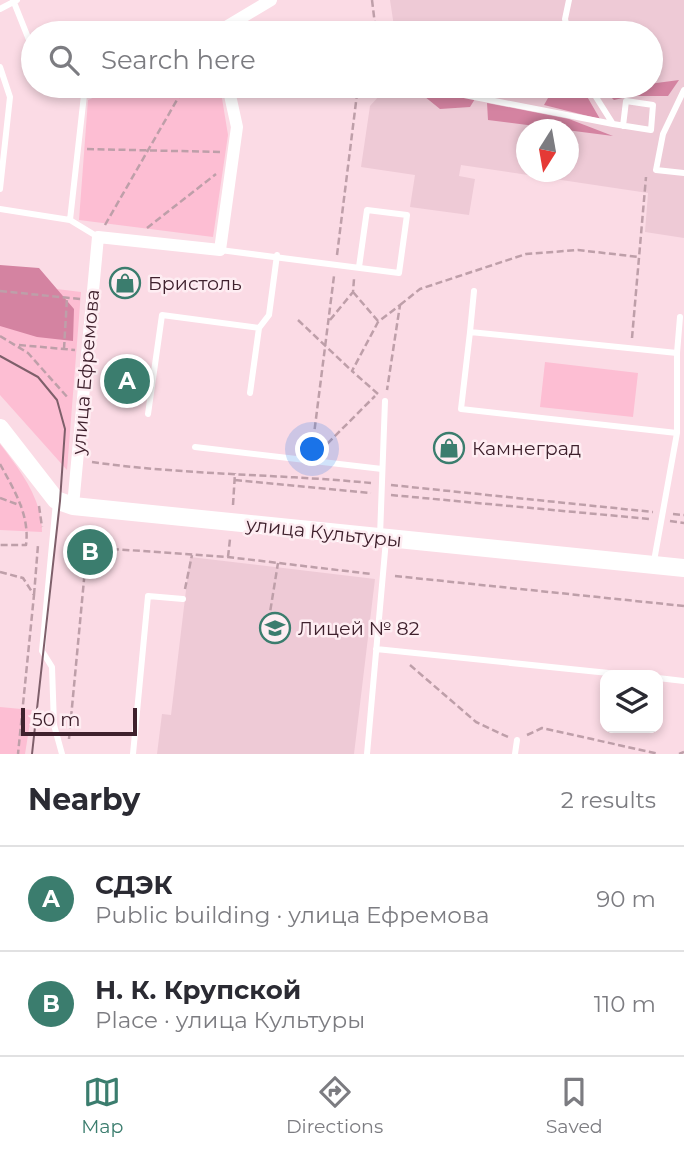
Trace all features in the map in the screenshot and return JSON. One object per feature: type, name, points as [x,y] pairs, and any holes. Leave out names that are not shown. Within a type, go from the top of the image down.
[{"type":"main road","points":[[0,428],[65,503]]},
{"type":"main road","name":"улица Культуры","points":[[65,503],[684,568]]},
{"type":"street","points":[[235,21],[271,0]]},
{"type":"street","points":[[99,237],[220,250],[237,127],[231,98]]},
{"type":"street","name":"улица Ефремова","points":[[65,503],[80,424],[99,237]]},
{"type":"lane","points":[[565,21],[569,0]]},
{"type":"lane","points":[[0,9],[15,1],[22,21]]},
{"type":"lane","points":[[0,67],[10,97],[0,189]]},
{"type":"lane","points":[[684,90],[663,134],[656,170],[684,173]]},
{"type":"lane","points":[[70,220],[84,98]]},
{"type":"lane","points":[[480,98],[623,126],[650,130],[653,105],[626,101],[623,126]]},
{"type":"lane","points":[[597,98],[613,124]]},
{"type":"lane","points":[[0,209],[70,220],[99,237]]},
{"type":"lane","points":[[220,250],[277,255],[399,273],[407,215],[367,210],[359,267]]},
{"type":"lane","points":[[250,393],[259,328],[269,315],[277,255]]},
{"type":"lane","points":[[474,291],[461,409],[677,433]]},
{"type":"lane","points":[[148,414],[162,315],[259,328]]},
{"type":"lane","points":[[654,565],[677,433],[680,317]]},
{"type":"lane","points":[[470,332],[677,353]]},
{"type":"lane","points":[[367,754],[383,538],[385,401]]},
{"type":"lane","points":[[195,447],[382,469]]},
{"type":"lane","name":"улица Ефремова","points":[[63,754],[54,725],[52,667],[42,651],[65,503]]},
{"type":"lane","points":[[133,754],[148,596],[183,599]]},
{"type":"lane","points":[[376,649],[600,672]]},
{"type":"lane","points":[[663,679],[684,681]]},
{"type":"lane","points":[[515,754],[517,740]]},
{"type":"path","points":[[372,0],[375,21]]},
{"type":"path","points":[[99,237],[178,98]]},
{"type":"path","points":[[309,477],[357,98]]},
{"type":"path","points":[[84,149],[149,148],[226,152]]},
{"type":"path","points":[[130,241],[223,168]]},
{"type":"path","points":[[631,348],[647,170]]},
{"type":"path","points":[[352,371],[378,322],[420,289],[526,254],[578,250],[639,257]]},
{"type":"path","points":[[328,321],[353,292],[354,279]]},
{"type":"path","points":[[0,291],[92,300]]},
{"type":"path","points":[[353,292],[378,322]]},
{"type":"path","points":[[64,349],[67,298]]},
{"type":"path","points":[[385,401],[400,305]]},
{"type":"path","points":[[298,320],[385,401]]},
{"type":"path","points":[[0,336],[16,344],[56,383],[68,398],[80,424]]},
{"type":"path","points":[[16,344],[87,351]]},
{"type":"path","points":[[311,461],[378,394]]},
{"type":"path","points":[[84,461],[164,472],[235,472],[309,477],[662,516],[684,523]]},
{"type":"path","points":[[0,465],[22,506],[27,535],[26,545],[0,545]]},
{"type":"path","points":[[235,480],[662,516],[684,515]]},
{"type":"path","points":[[0,498],[22,506]]},
{"type":"path","points":[[18,754],[38,545]]},
{"type":"path","points":[[69,740],[87,548]]},
{"type":"path","points":[[183,599],[192,555]]},
{"type":"path","points":[[267,631],[278,563]]},
{"type":"path","points":[[0,572],[23,578],[34,595]]},
{"type":"path","points":[[394,651],[477,722],[517,740],[542,727],[659,754]]},
{"type":"path","points":[[679,754],[684,752]]},
{"type":"shaded area","points":[[390,0],[684,0],[684,238],[645,232],[648,193],[575,182],[579,182],[579,119],[516,119],[516,173],[461,165],[459,176],[475,179],[469,215],[410,207],[415,175],[361,167],[370,106],[377,98],[663,98],[663,21],[393,21]]},
{"type":"shaded area","points":[[679,80],[668,96],[663,96],[663,82]]},
{"type":"shaded area","points":[[222,98],[228,135],[213,237],[79,220],[88,100]]},
{"type":"shaded area","points":[[426,98],[476,98],[470,107],[440,109]]},
{"type":"shaded area","points":[[548,98],[588,98],[600,119],[544,105]]},
{"type":"shaded area","points":[[487,103],[569,119],[516,119],[516,124],[488,120]]},
{"type":"shaded area","points":[[579,123],[613,136],[579,132]]},
{"type":"shaded area","points":[[0,265],[39,268],[74,309],[73,341],[37,337],[0,326]]},
{"type":"shaded area","points":[[0,282],[81,292],[67,470],[0,395]]},
{"type":"shaded area","points":[[545,362],[638,373],[633,417],[540,407]]},
{"type":"shaded area","points":[[0,444],[34,496],[42,532],[0,530]]},
{"type":"shaded area","name":"Лицей № 82","points":[[190,557],[375,579],[354,754],[157,754],[162,714],[171,715]]},
{"type":"shaded area","points":[[0,707],[32,710],[25,754],[0,754]]},
{"type":"tram line","points":[[0,356],[38,377],[57,400],[65,429],[60,501],[32,754]]},
{"type":"place","name":"Бристоль","points":[[125,283]]},
{"type":"place","name":"СДЭК","points":[[127,381]]},
{"type":"place","name":"Камнеград","points":[[449,448]]},
{"type":"place","name":"Н. К. Крупской","points":[[90,552]]},
{"type":"place","name":"Лицей № 82","points":[[275,628]]}]
